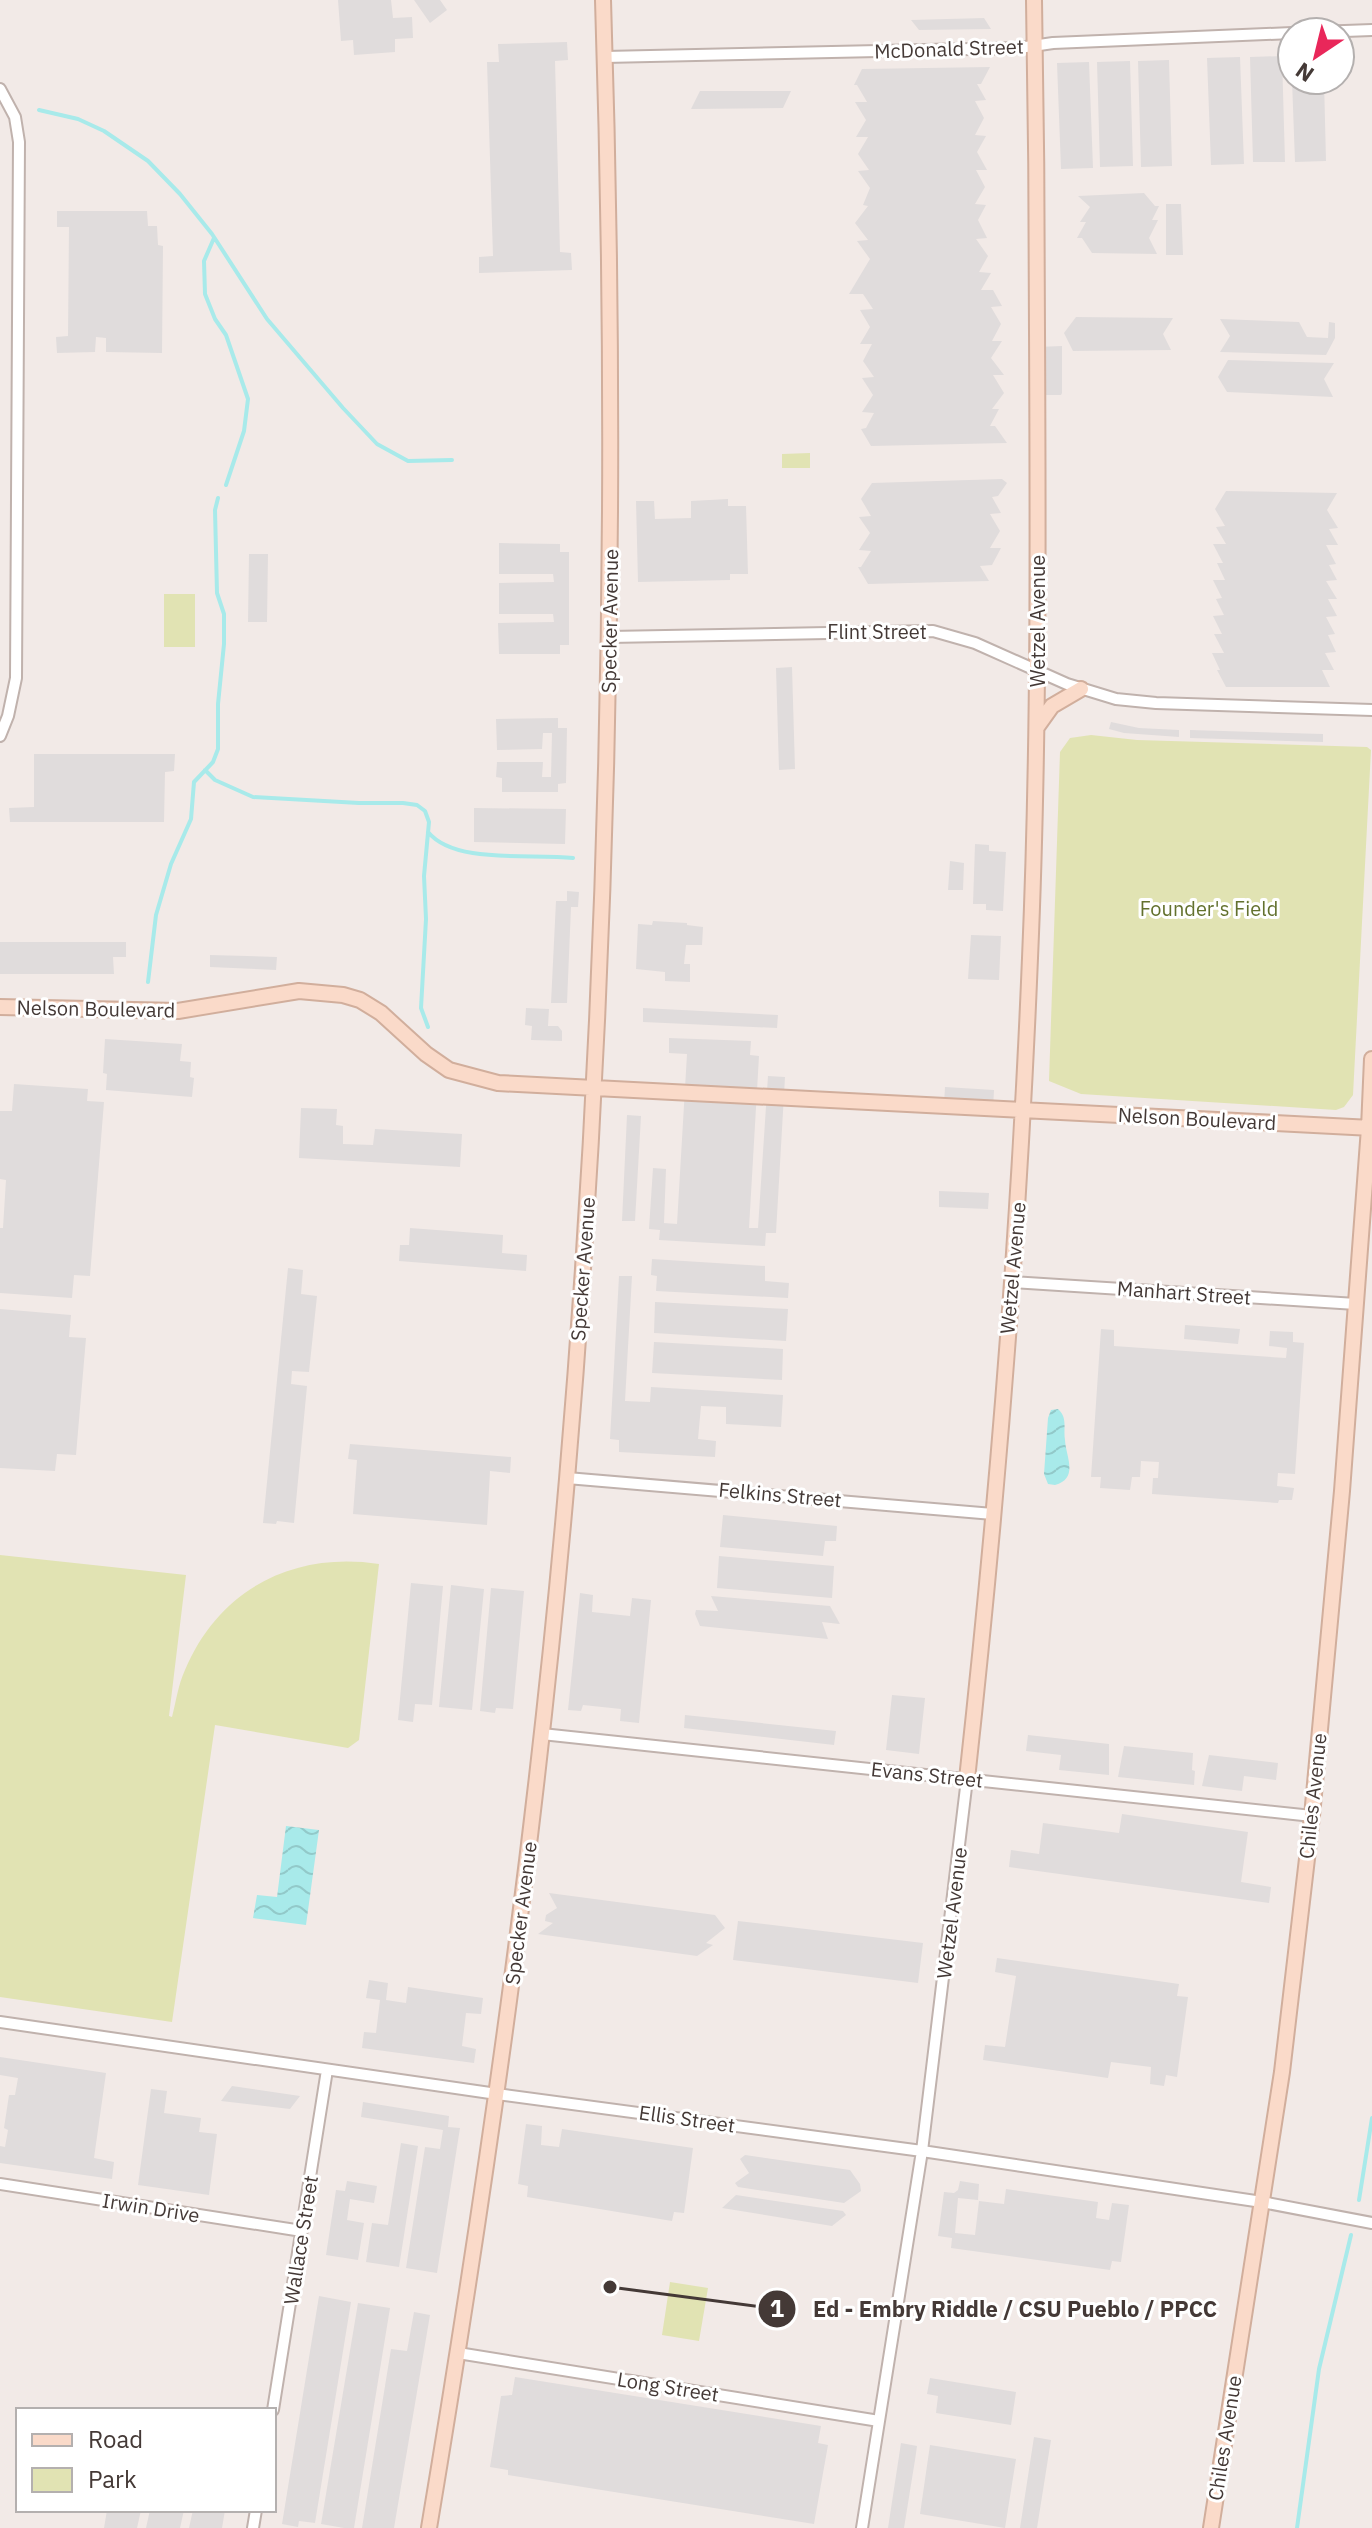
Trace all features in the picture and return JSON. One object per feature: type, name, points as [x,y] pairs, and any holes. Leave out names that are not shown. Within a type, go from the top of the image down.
[{"type":"street","name":"Specker Avenue","points":[[429,2528],[458,2353],[523,1904],[567,1478],[595,1087],[607,768],[612,404],[603,0]]},
{"type":"street","name":"Wetzel Avenue","points":[[862,2528],[922,2151],[967,1779],[1012,1282],[1023,1110],[1038,671],[1034,0]]},
{"type":"street","name":"McDonald Street","points":[[605,57],[999,49],[1276,34]]},
{"type":"street","points":[[0,89],[15,117],[19,154],[16,678],[11,707],[0,736]]},
{"type":"street","name":"Flint Street","points":[[609,637],[933,631],[975,643],[1081,689],[1116,699],[1146,703],[1372,710]]},
{"type":"street","points":[[1037,727],[1052,706],[1081,689]]},
{"type":"street","name":"Nelson Boulevard","points":[[0,1007],[178,1011],[299,991],[325,992],[343,995],[372,1007],[426,1054],[462,1075],[498,1083],[1371,1128]]},
{"type":"street","name":"Chiles Avenue","points":[[1211,2528],[1282,2072],[1312,1816],[1371,1128],[1372,1059]]},
{"type":"street","name":"Manhart Street","points":[[1012,1282],[1356,1304]]},
{"type":"street","name":"Felkins Street","points":[[567,1478],[993,1514]]},
{"type":"street","name":"Evans Street","points":[[542,1734],[1312,1816]]},
{"type":"street","name":"Ellis Street","points":[[0,2022],[497,2094],[922,2151],[1262,2202],[1372,2223]]},
{"type":"street","name":"Wallace Street","points":[[273,2408],[327,2070]]},
{"type":"street","name":"Irwin Drive","points":[[0,2184],[302,2231]]},
{"type":"street","name":"Long Street","points":[[458,2353],[879,2421]]},
{"type":"green space","points":[[810,453],[810,468],[782,468],[782,454]]},
{"type":"green space","points":[[164,594],[195,594],[195,647],[164,647]]},
{"type":"green space","name":"Founder's Field","points":[[1091,735],[1137,740],[1367,747],[1371,750],[1353,1095],[1344,1107],[1336,1110],[1081,1094],[1049,1081],[1060,752],[1070,738]]},
{"type":"green space","points":[[0,1555],[186,1575],[169,1716],[172,1717],[183,1676],[200,1642],[218,1617],[239,1597],[289,1570],[348,1562],[379,1564],[359,1740],[348,1748],[215,1725],[172,2022],[0,1997]]},
{"type":"green space","points":[[670,2282],[708,2288],[699,2341],[662,2335]]},
{"type":"shaded area","points":[[338,0],[391,0],[393,18],[412,17],[413,38],[395,39],[395,52],[354,55],[353,40],[341,41]]},
{"type":"shaded area","points":[[414,0],[440,0],[447,10],[430,23]]},
{"type":"shaded area","points":[[984,18],[991,29],[919,30],[911,20]]},
{"type":"shaded area","points":[[567,42],[568,60],[555,61],[560,252],[571,253],[572,270],[479,273],[479,257],[493,256],[487,62],[499,62],[498,44]]},
{"type":"shaded area","points":[[1276,56],[1276,96],[1283,96],[1285,162],[1253,162],[1250,57]]},
{"type":"shaded area","points":[[1240,57],[1244,164],[1211,165],[1207,58]]},
{"type":"shaded area","points":[[1169,60],[1172,166],[1141,167],[1138,61]]},
{"type":"shaded area","points":[[1130,61],[1133,166],[1100,167],[1097,62]]},
{"type":"shaded area","points":[[1089,62],[1093,168],[1061,169],[1057,63]]},
{"type":"shaded area","points":[[990,67],[981,84],[977,84],[986,100],[975,101],[984,118],[975,135],[986,136],[977,152],[987,170],[976,170],[985,187],[975,204],[986,205],[978,220],[987,238],[976,239],[988,256],[979,272],[991,273],[981,290],[993,290],[1002,306],[991,307],[1001,324],[992,341],[1002,341],[991,358],[1004,375],[993,375],[1004,393],[992,409],[999,409],[990,426],[995,426],[1007,443],[871,446],[861,429],[866,428],[874,413],[862,412],[873,395],[862,378],[874,377],[863,361],[872,344],[860,344],[870,327],[860,310],[873,309],[863,294],[849,294],[870,259],[857,241],[868,240],[855,223],[868,206],[863,205],[870,188],[858,171],[869,170],[858,154],[868,137],[856,137],[866,120],[855,102],[867,102],[854,85],[862,69]]},
{"type":"shaded area","points":[[700,91],[791,91],[783,108],[691,109]]},
{"type":"shaded area","points":[[1293,96],[1324,96],[1326,161],[1295,162]]},
{"type":"shaded area","points":[[1144,193],[1155,206],[1159,206],[1152,220],[1158,220],[1149,238],[1157,254],[1092,253],[1082,238],[1077,238],[1086,222],[1080,222],[1090,207],[1078,196]]},
{"type":"shaded area","points":[[1166,204],[1181,204],[1183,255],[1166,255]]},
{"type":"shaded area","points":[[57,211],[147,211],[148,226],[157,226],[158,245],[163,246],[162,353],[106,352],[106,338],[96,337],[95,352],[57,353],[56,337],[68,336],[69,227],[57,227]]},
{"type":"shaded area","points":[[1076,317],[1173,318],[1163,334],[1171,350],[1073,351],[1064,333]]},
{"type":"shaded area","points":[[1220,319],[1299,322],[1307,337],[1328,338],[1329,322],[1335,323],[1335,338],[1326,355],[1220,352],[1230,336]]},
{"type":"shaded area","points":[[1062,346],[1062,393],[1038,395],[1037,347]]},
{"type":"shaded area","points":[[1228,360],[1334,363],[1324,379],[1333,397],[1227,392],[1218,377]]},
{"type":"shaded area","points":[[1002,479],[1007,483],[998,496],[992,497],[1001,513],[990,514],[1000,531],[990,548],[1001,548],[992,565],[980,566],[989,581],[868,584],[858,567],[871,551],[859,550],[870,533],[859,517],[871,516],[861,499],[872,483]]},
{"type":"shaded area","points":[[1226,491],[1337,493],[1327,510],[1338,528],[1329,529],[1338,545],[1326,545],[1336,564],[1329,565],[1337,580],[1326,581],[1337,599],[1328,599],[1337,616],[1326,617],[1335,634],[1328,635],[1336,652],[1325,653],[1334,670],[1322,670],[1330,687],[1226,687],[1212,653],[1224,653],[1214,634],[1222,634],[1213,616],[1224,615],[1216,599],[1222,598],[1213,580],[1225,580],[1217,563],[1223,563],[1213,544],[1226,544],[1216,527],[1225,526],[1215,509]]},
{"type":"shaded area","points":[[728,499],[728,506],[746,506],[748,574],[730,574],[730,580],[638,582],[636,501],[654,501],[655,519],[691,518],[691,501]]},
{"type":"shaded area","points":[[499,543],[560,544],[560,552],[569,552],[569,645],[560,645],[560,654],[499,654],[498,623],[554,622],[553,614],[499,614],[499,583],[554,582],[553,574],[499,574]]},
{"type":"shaded area","points":[[249,554],[268,554],[267,622],[248,622]]},
{"type":"shaded area","points":[[792,667],[795,769],[779,770],[776,668]]},
{"type":"shaded area","points":[[558,718],[558,728],[567,728],[566,783],[558,784],[558,792],[502,792],[502,778],[496,777],[497,762],[543,762],[542,777],[551,777],[552,733],[543,733],[542,749],[497,750],[496,719]]},
{"type":"shaded area","points":[[1111,722],[1139,728],[1179,730],[1179,737],[1124,733],[1109,729]]},
{"type":"shaded area","points":[[1190,730],[1323,734],[1323,742],[1190,738]]},
{"type":"shaded area","points":[[34,754],[175,754],[174,771],[165,772],[164,822],[10,822],[9,808],[34,807]]},
{"type":"shaded area","points":[[474,808],[566,809],[565,844],[474,842]]},
{"type":"shaded area","points":[[975,844],[989,845],[989,851],[1006,852],[1003,911],[986,910],[986,904],[973,904]]},
{"type":"shaded area","points":[[950,861],[964,863],[963,890],[948,890]]},
{"type":"shaded area","points":[[567,891],[579,892],[578,907],[571,907],[567,1003],[551,1003],[556,901],[567,901]]},
{"type":"shaded area","points":[[653,921],[703,927],[702,945],[686,945],[684,964],[690,964],[690,982],[665,981],[665,972],[636,969],[638,924],[652,925]]},
{"type":"shaded area","points":[[971,935],[1001,936],[999,980],[968,979]]},
{"type":"shaded area","points":[[0,942],[126,942],[126,957],[113,957],[114,974],[0,974]]},
{"type":"shaded area","points":[[210,955],[277,957],[276,970],[210,967]]},
{"type":"shaded area","points":[[526,1008],[549,1009],[548,1026],[558,1026],[562,1031],[562,1041],[531,1040],[532,1026],[525,1025]]},
{"type":"shaded area","points":[[643,1008],[778,1015],[777,1028],[643,1022]]},
{"type":"shaded area","points":[[669,1038],[751,1041],[750,1055],[759,1056],[749,1228],[758,1228],[768,1076],[785,1077],[776,1233],[766,1233],[765,1246],[659,1240],[660,1230],[649,1229],[653,1168],[666,1169],[664,1223],[677,1224],[687,1054],[669,1053]]},
{"type":"shaded area","points":[[105,1039],[182,1044],[180,1061],[191,1062],[190,1077],[194,1078],[192,1097],[106,1090],[107,1074],[103,1073]]},
{"type":"shaded area","points":[[14,1084],[88,1089],[87,1101],[104,1102],[90,1276],[74,1275],[72,1298],[0,1293],[0,1228],[3,1228],[6,1180],[0,1179],[0,1111],[12,1111]]},
{"type":"shaded area","points":[[945,1087],[994,1090],[993,1108],[944,1105]]},
{"type":"shaded area","points":[[301,1108],[337,1109],[336,1125],[343,1126],[343,1144],[373,1145],[375,1129],[462,1134],[460,1167],[299,1158]]},
{"type":"shaded area","points":[[627,1115],[641,1116],[635,1221],[622,1221]]},
{"type":"shaded area","points":[[939,1191],[989,1193],[988,1209],[939,1207]]},
{"type":"shaded area","points":[[410,1228],[503,1235],[502,1253],[527,1255],[526,1271],[399,1261],[400,1245],[409,1245]]},
{"type":"shaded area","points":[[652,1259],[765,1266],[765,1281],[789,1283],[788,1298],[656,1291],[657,1276],[651,1275]]},
{"type":"shaded area","points":[[288,1268],[303,1270],[301,1294],[317,1296],[309,1372],[292,1371],[291,1384],[307,1386],[294,1523],[277,1521],[276,1524],[263,1523]]},
{"type":"shaded area","points":[[619,1276],[632,1276],[625,1401],[650,1402],[651,1387],[783,1395],[781,1427],[726,1424],[726,1407],[701,1406],[698,1439],[716,1441],[715,1457],[619,1452],[619,1440],[610,1439]]},
{"type":"shaded area","points":[[655,1302],[788,1309],[786,1341],[654,1333]]},
{"type":"shaded area","points":[[0,1309],[71,1315],[69,1337],[86,1338],[76,1455],[57,1454],[55,1471],[0,1468]]},
{"type":"shaded area","points":[[1185,1325],[1240,1329],[1238,1344],[1184,1339]]},
{"type":"shaded area","points":[[1101,1329],[1114,1330],[1114,1346],[1286,1358],[1287,1348],[1269,1346],[1270,1331],[1293,1332],[1293,1342],[1304,1343],[1295,1474],[1278,1473],[1277,1486],[1294,1488],[1292,1500],[1279,1500],[1278,1503],[1152,1494],[1153,1478],[1158,1478],[1159,1462],[1141,1461],[1140,1477],[1132,1477],[1130,1490],[1100,1488],[1101,1477],[1091,1477]]},
{"type":"shaded area","points":[[654,1342],[783,1349],[782,1380],[652,1373]]},
{"type":"shaded area","points":[[350,1444],[511,1457],[510,1473],[490,1471],[487,1525],[353,1514],[357,1460],[348,1459]]},
{"type":"shaded area","points":[[723,1515],[837,1526],[836,1541],[825,1541],[823,1556],[720,1547]]},
{"type":"shaded area","points":[[719,1556],[834,1566],[832,1598],[717,1588]]},
{"type":"shaded area","points":[[411,1583],[443,1586],[432,1705],[415,1704],[413,1722],[398,1720]]},
{"type":"shaded area","points":[[451,1585],[484,1589],[472,1710],[439,1707]]},
{"type":"shaded area","points":[[491,1588],[524,1591],[513,1709],[496,1708],[495,1713],[480,1711]]},
{"type":"shaded area","points":[[580,1593],[593,1595],[592,1612],[630,1616],[632,1598],[651,1600],[639,1723],[620,1721],[621,1709],[583,1705],[581,1711],[568,1710]]},
{"type":"shaded area","points":[[711,1596],[830,1606],[840,1624],[822,1622],[828,1639],[700,1626],[696,1610],[718,1611]]},
{"type":"shaded area","points":[[892,1695],[925,1698],[919,1754],[886,1750]]},
{"type":"shaded area","points":[[685,1715],[836,1731],[834,1745],[684,1728]]},
{"type":"shaded area","points":[[1028,1735],[1109,1744],[1109,1775],[1059,1770],[1061,1755],[1026,1751]]},
{"type":"shaded area","points":[[1124,1746],[1193,1753],[1194,1785],[1118,1777]]},
{"type":"shaded area","points":[[1209,1755],[1278,1763],[1276,1780],[1244,1776],[1242,1791],[1202,1786]]},
{"type":"shaded area","points":[[1122,1814],[1248,1832],[1241,1882],[1271,1887],[1269,1903],[1009,1867],[1011,1850],[1039,1854],[1043,1823],[1119,1833]]},
{"type":"shaded area","points":[[549,1893],[715,1915],[725,1928],[706,1943],[713,1945],[697,1956],[538,1934],[553,1923],[545,1921],[546,1915],[557,1908]]},
{"type":"shaded area","points":[[738,1921],[923,1943],[918,1983],[733,1960]]},
{"type":"shaded area","points":[[997,1958],[1179,1984],[1177,1996],[1188,1997],[1177,2077],[1166,2075],[1164,2086],[1150,2084],[1151,2067],[1111,2062],[1108,2078],[983,2060],[985,2045],[1005,2047],[1016,1976],[995,1972]]},
{"type":"shaded area","points":[[369,1980],[388,1983],[386,2000],[406,2003],[408,1987],[483,1998],[481,2014],[466,2013],[462,2046],[476,2049],[474,2063],[362,2048],[364,2032],[376,2033],[380,2000],[366,1998]]},
{"type":"shaded area","points":[[0,2057],[106,2073],[94,2158],[114,2162],[112,2179],[0,2163],[0,2146],[5,2147],[8,2130],[4,2128],[9,2095],[15,2095],[18,2078],[0,2075]]},
{"type":"shaded area","points":[[232,2086],[300,2096],[290,2109],[221,2101]]},
{"type":"shaded area","points":[[151,2089],[167,2091],[164,2113],[201,2118],[199,2132],[217,2134],[209,2195],[138,2185]]},
{"type":"shaded area","points":[[363,2102],[449,2116],[448,2127],[460,2128],[437,2273],[406,2268],[425,2147],[440,2149],[443,2130],[361,2117]]},
{"type":"shaded area","points":[[526,2124],[542,2126],[541,2145],[559,2147],[562,2129],[693,2148],[684,2213],[674,2212],[672,2221],[527,2197],[528,2186],[518,2184]]},
{"type":"shaded area","points":[[401,2143],[418,2146],[399,2267],[366,2262],[372,2223],[388,2225]]},
{"type":"shaded area","points":[[745,2155],[850,2170],[861,2191],[844,2203],[738,2187],[735,2183],[749,2173],[740,2159]]},
{"type":"shaded area","points":[[347,2181],[377,2186],[374,2203],[350,2199],[347,2220],[364,2223],[358,2260],[326,2255],[336,2190],[345,2191]]},
{"type":"shaded area","points":[[960,2181],[979,2184],[978,2200],[958,2198],[955,2233],[975,2235],[979,2201],[1004,2204],[1006,2189],[1098,2202],[1096,2218],[1109,2220],[1112,2203],[1129,2205],[1121,2262],[1112,2261],[1110,2270],[951,2248],[952,2238],[938,2236],[944,2192],[954,2193]]},
{"type":"shaded area","points":[[736,2195],[843,2211],[846,2215],[832,2226],[722,2208]]},
{"type":"shaded area","points":[[319,2296],[351,2302],[315,2523],[299,2521],[298,2527],[282,2524]]},
{"type":"shaded area","points":[[358,2303],[390,2308],[354,2528],[344,2528],[321,2524]]},
{"type":"shaded area","points":[[414,2312],[430,2315],[394,2528],[362,2528],[391,2349],[407,2351]]},
{"type":"shaded area","points":[[515,2377],[821,2426],[818,2443],[828,2445],[814,2524],[508,2475],[508,2470],[490,2467],[501,2396],[512,2395]]},
{"type":"shaded area","points":[[930,2378],[1016,2392],[1011,2425],[936,2413],[938,2396],[927,2394]]},
{"type":"shaded area","points":[[1034,2437],[1051,2440],[1037,2528],[1020,2528]]},
{"type":"shaded area","points":[[901,2443],[917,2446],[915,2460],[904,2528],[888,2528]]},
{"type":"shaded area","points":[[930,2445],[1016,2459],[1005,2528],[920,2514]]},
{"type":"shaded area","points":[[107,2512],[141,2512],[137,2528],[104,2528]]},
{"type":"shaded area","points":[[150,2512],[184,2512],[180,2528],[146,2528]]},
{"type":"shaded area","points":[[193,2512],[225,2512],[222,2528],[189,2528]]},
{"type":"water","points":[[1058,1409],[1064,1420],[1069,1472],[1062,1482],[1055,1485],[1048,1484],[1044,1474],[1048,1418],[1051,1410]]},
{"type":"water","points":[[286,1826],[319,1830],[306,1925],[253,1918],[257,1895],[277,1897]]},
{"type":"waterway","points":[[39,110],[78,119],[104,131],[148,161],[212,234],[267,319],[377,444],[408,461],[452,460]]},
{"type":"waterway","points":[[214,238],[204,261],[205,294],[215,319],[226,335],[248,399],[244,431],[226,485]]},
{"type":"waterway","points":[[148,982],[156,915],[171,864],[191,819],[194,782],[213,762],[218,749],[218,704],[224,644],[224,614],[217,593],[215,510],[218,498]]},
{"type":"waterway","points":[[205,770],[215,780],[253,797],[403,803],[417,805],[425,811],[429,822],[424,876],[426,919],[421,1008],[428,1027]]},
{"type":"waterway","points":[[428,832],[440,842],[475,853],[573,858]]},
{"type":"waterway","points":[[1359,2200],[1372,2118]]},
{"type":"waterway","points":[[1297,2528],[1319,2369],[1351,2235]]},
{"type":"place","name":"Ed - Embry Riddle / CSU Pueblo / PPCC","points":[[610,2287]]}]
